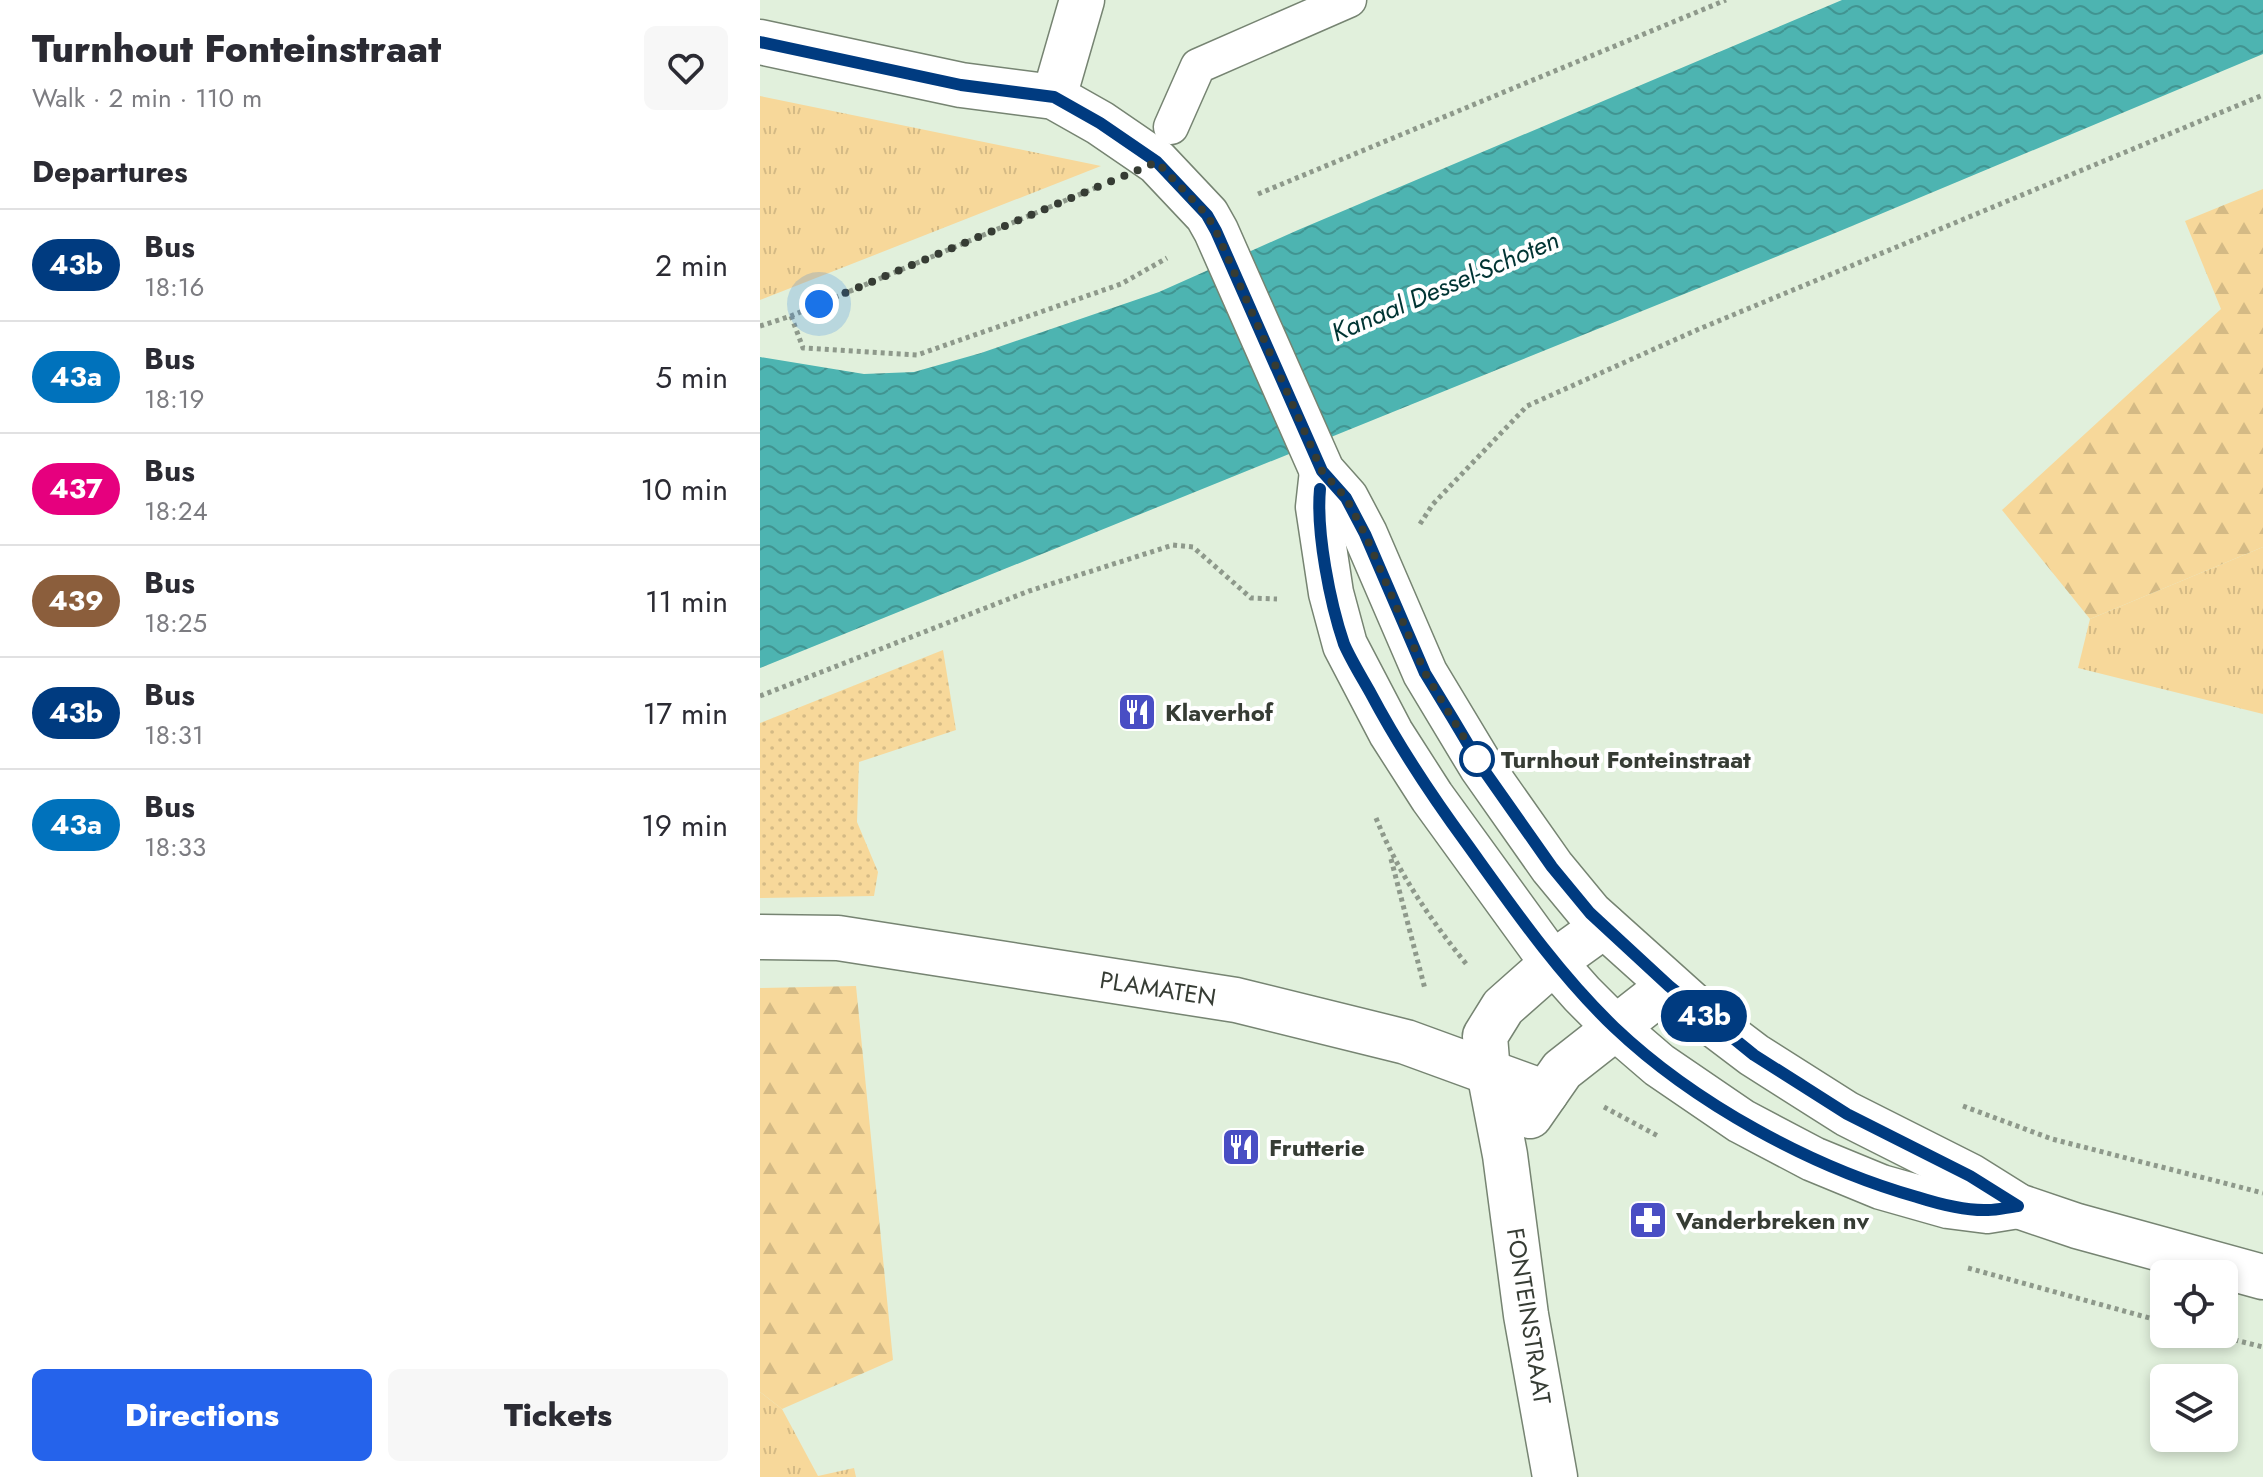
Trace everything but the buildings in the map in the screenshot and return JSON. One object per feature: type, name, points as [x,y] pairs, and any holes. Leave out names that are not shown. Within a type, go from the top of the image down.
[{"type":"street","points":[[1054,97],[1082,0]]},
{"type":"street","points":[[760,42],[961,85],[1054,97],[1100,123],[1164,144],[1217,233],[1318,461],[1346,498],[1365,534],[1425,673],[1481,766],[1552,867],[1604,926],[1669,986],[1754,1055],[1847,1114],[1970,1176],[2018,1206],[2077,1226],[2263,1277]]},
{"type":"street","points":[[1318,461],[1318,507],[1331,593],[1345,645],[1391,733],[1432,797],[1554,962],[1616,1028],[1659,1065],[1741,1121],[1813,1159],[1881,1187],[1948,1206],[1987,1211],[2018,1206]]},
{"type":"street","name":"FONTEINSTRAAT","points":[[1555,1477],[1526,1315],[1505,1155],[1485,1036],[1503,1007],[1554,962],[1604,926]]},
{"type":"street","name":"PLAMATEN","points":[[760,937],[838,938],[1236,1000],[1406,1042],[1546,1093]]},
{"type":"street","points":[[1505,1155],[1562,1070],[1669,986]]},
{"type":"lane","points":[[1164,144],[1198,66],[1349,0]]},
{"type":"path","points":[[791,316],[803,348],[917,355],[1121,284],[1217,233],[1726,0]]},
{"type":"path","points":[[1419,527],[1433,504],[1527,406],[1699,329],[2263,95]]},
{"type":"path","points":[[760,326],[791,316],[1164,144]]},
{"type":"path","points":[[760,696],[1029,591],[1173,545],[1193,547],[1251,598],[1285,599]]},
{"type":"path","points":[[1390,854],[1427,995],[1438,1054]]},
{"type":"path","points":[[1960,1105],[2052,1139],[2263,1193]]},
{"type":"path","points":[[2238,1341],[2263,1347]]},
{"type":"green space","points":[[760,96],[1101,166],[760,300]]},
{"type":"green space","points":[[2263,189],[2263,547],[2090,619],[2002,510],[2221,309],[2185,221]]},
{"type":"green space","points":[[2263,547],[2263,714],[2078,668],[2090,619]]},
{"type":"green space","points":[[943,650],[956,730],[859,762],[857,822],[878,872],[874,896],[760,898],[760,723]]},
{"type":"green space","points":[[856,986],[893,1360],[782,1409],[760,1392],[760,988]]},
{"type":"green space","points":[[760,1392],[782,1409],[818,1476],[854,1468],[856,1477],[760,1477]]},
{"type":"water","name":"Kanaal Dessel-Schoten","points":[[1842,0],[2263,0],[2263,54],[1840,231],[760,668],[760,357],[864,374],[914,372],[981,353],[1159,292]]},
{"type":"bus line","name":"43b","points":[[760,42],[961,85],[1054,97],[1100,123],[1157,162],[1207,215],[1216,231],[1322,471],[1346,498],[1365,534],[1425,673],[1481,766],[1552,867],[1590,913],[1669,986],[1754,1055],[1847,1114],[1970,1176],[2018,1206],[1987,1211],[1948,1206],[1881,1187],[1813,1159],[1741,1121],[1659,1065],[1582,994],[1543,950],[1432,797],[1391,733],[1345,645],[1331,593],[1318,507],[1320,489]]},
{"type":"place","name":"Klaverhof","points":[[1137,712]]},
{"type":"place","name":"Turnhout Fonteinstraat","points":[[1477,759]]},
{"type":"place","name":"Frutterie","points":[[1241,1147]]},
{"type":"place","name":"Vanderbreken nv","points":[[1648,1220]]},
{"type":"route","points":[[819,304],[1157,162],[1207,215],[1216,231],[1322,471],[1346,498],[1365,534],[1425,673],[1481,766],[1477,759]]}]
